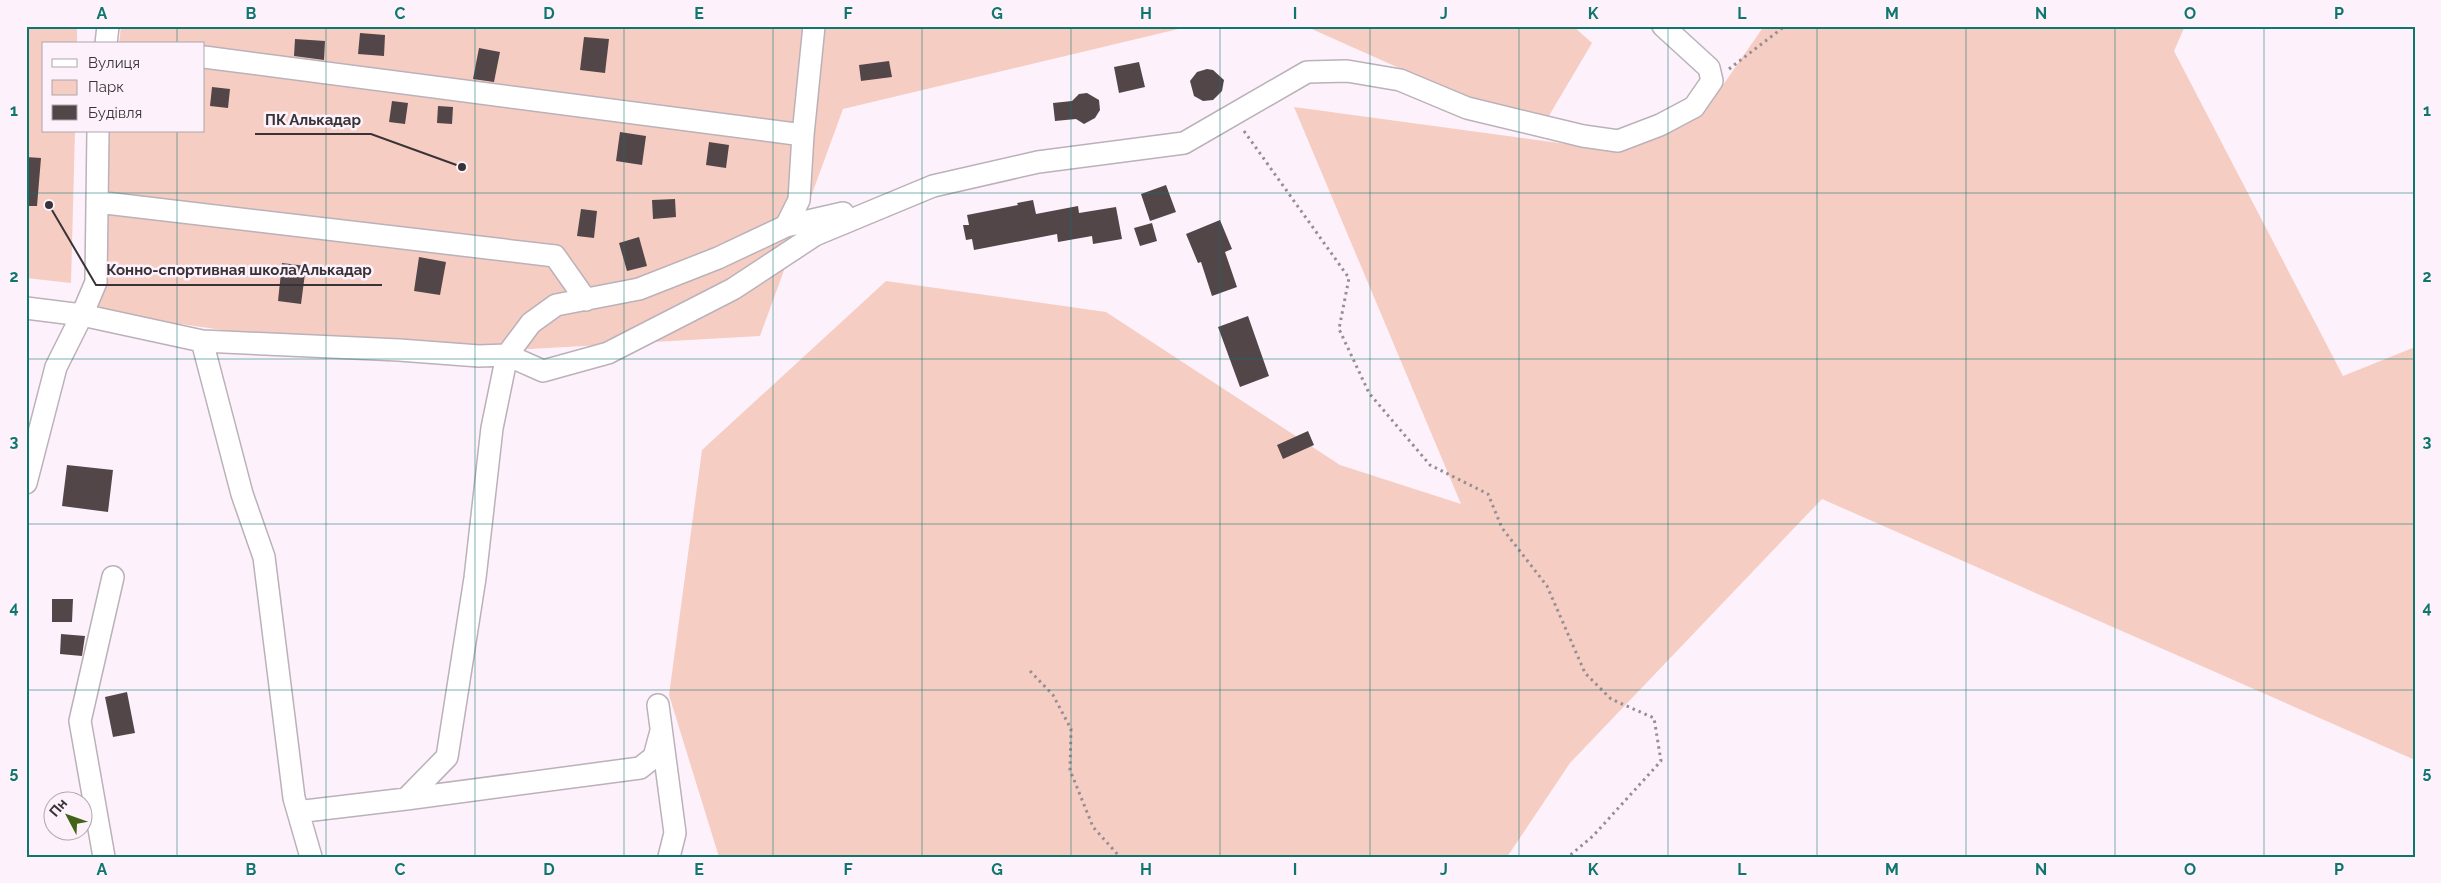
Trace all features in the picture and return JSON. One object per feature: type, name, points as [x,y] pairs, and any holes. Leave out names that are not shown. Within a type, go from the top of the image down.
[{"type":"street","points":[[106,42],[108,26]]},
{"type":"street","points":[[786,226],[799,200],[803,135],[814,26]]},
{"type":"street","points":[[26,308],[82,315],[202,341],[398,350],[479,356],[507,355],[543,371],[608,353],[732,289],[815,236],[933,186],[1038,162],[1184,143],[1234,116],[1307,72],[1347,71],[1400,80],[1468,108],[1583,136],[1618,142],[1660,125],[1694,107],[1712,81],[1709,68],[1663,26]]},
{"type":"street","points":[[205,57],[803,135]]},
{"type":"street","points":[[26,483],[56,367],[96,282],[98,132]]},
{"type":"street","points":[[406,799],[447,757],[475,578],[492,428],[507,355],[531,323],[556,306],[639,289],[718,258],[786,226],[904,198]]},
{"type":"street","points":[[96,202],[555,256],[586,300]]},
{"type":"street","points":[[202,341],[242,494],[264,557],[294,798],[311,857]]},
{"type":"street","points":[[104,857],[80,721],[113,577]]},
{"type":"street","points":[[658,705],[675,833],[669,857]]},
{"type":"street","points":[[305,811],[640,768],[654,757],[661,732]]},
{"type":"path","points":[[1712,81],[1785,26]]},
{"type":"path","points":[[1234,116],[1349,278],[1339,329],[1369,393],[1430,466],[1488,494],[1502,528],[1547,586],[1585,673],[1610,699],[1654,718],[1661,761],[1593,836],[1568,857]]},
{"type":"path","points":[[1030,671],[1054,694],[1071,729],[1070,770],[1093,828],[1120,857]]},
{"type":"green space","points":[[26,26],[77,26],[77,42],[42,42],[42,132],[75,132],[71,283],[26,278]]},
{"type":"green space","points":[[121,26],[1191,26],[843,109],[760,336],[406,356],[82,310],[106,132],[205,132],[205,42],[119,42]]},
{"type":"green space","points":[[1305,26],[1573,26],[1592,43],[1540,131]]},
{"type":"green space","points":[[1764,26],[2185,26],[2174,51],[2343,376],[2415,347],[2415,760],[1822,499],[1570,763],[1507,857],[719,857],[669,695],[702,450],[886,281],[1106,312],[1340,465],[1461,504],[1294,107],[1589,147],[1723,85]]},
{"type":"building","points":[[360,33],[385,35],[384,56],[358,54]]},
{"type":"building","points":[[584,37],[609,39],[605,73],[580,70]]},
{"type":"building","points":[[295,39],[325,41],[324,60],[294,56]]},
{"type":"building","points":[[479,48],[500,52],[494,82],[473,79]]},
{"type":"building","points":[[889,61],[892,77],[861,81],[859,65]]},
{"type":"building","points":[[1139,62],[1145,87],[1119,93],[1114,67]]},
{"type":"building","points":[[1207,69],[1213,70],[1224,80],[1222,91],[1213,100],[1203,101],[1194,96],[1190,81],[1197,72]]},
{"type":"building","points":[[212,87],[230,89],[228,108],[210,106]]},
{"type":"building","points":[[1087,93],[1099,100],[1100,110],[1095,118],[1084,124],[1076,119],[1055,121],[1053,103],[1072,101],[1079,94]]},
{"type":"building","points":[[392,101],[408,103],[405,124],[389,122]]},
{"type":"building","points":[[438,106],[453,107],[452,124],[437,123]]},
{"type":"building","points":[[620,132],[646,136],[642,165],[616,161]]},
{"type":"building","points":[[709,142],[729,145],[726,168],[706,165]]},
{"type":"building","points":[[26,157],[41,158],[37,206],[26,206]]},
{"type":"building","points":[[1166,185],[1176,212],[1150,221],[1141,194]]},
{"type":"building","points":[[675,199],[676,217],[653,219],[652,200]]},
{"type":"building","points":[[1033,200],[1036,214],[1078,206],[1079,213],[1116,207],[1122,239],[1093,244],[1092,236],[1058,242],[1057,234],[974,250],[972,239],[966,240],[963,225],[969,225],[967,215],[1018,205],[1017,203]]},
{"type":"building","points":[[581,209],[597,211],[594,238],[577,236]]},
{"type":"building","points":[[1220,220],[1232,249],[1225,252],[1237,287],[1212,296],[1201,262],[1198,263],[1186,234]]},
{"type":"building","points":[[1152,223],[1157,241],[1140,246],[1134,228]]},
{"type":"building","points":[[639,237],[647,266],[627,271],[619,243]]},
{"type":"building","points":[[419,257],[446,262],[440,295],[414,291]]},
{"type":"building","points":[[282,263],[306,266],[301,304],[278,301]]},
{"type":"building","points":[[1248,316],[1269,376],[1240,387],[1218,327]]},
{"type":"building","points":[[1308,431],[1314,445],[1283,459],[1277,445]]},
{"type":"building","points":[[67,465],[113,470],[108,512],[62,506]]},
{"type":"building","points":[[52,599],[73,599],[72,622],[52,622]]},
{"type":"building","points":[[61,634],[85,636],[82,656],[60,654]]},
{"type":"building","points":[[127,692],[135,733],[113,737],[105,697]]},
{"type":"place","name":"ПК Алькадар","points":[[462,167]]},
{"type":"place","name":"Конно-спортивная школа Алькадар","points":[[49,205]]}]
